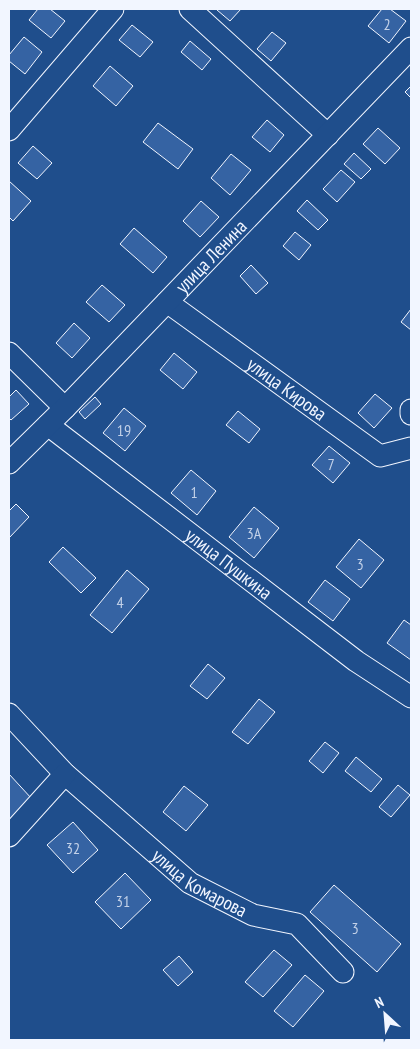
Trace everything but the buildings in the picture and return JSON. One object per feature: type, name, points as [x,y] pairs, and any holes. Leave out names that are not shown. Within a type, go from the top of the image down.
[{"type":"street","points":[[9,130],[113,9]]},
{"type":"street","points":[[190,9],[328,135]]},
{"type":"street","name":"улица Ленина","points":[[9,463],[65,408],[411,48]]},
{"type":"street","name":"улица Кирова","points":[[167,302],[380,456],[411,448]]},
{"type":"street","points":[[9,353],[65,408]]},
{"type":"street","name":"улица Пушкина","points":[[48,424],[356,662],[411,697]]},
{"type":"street","name":"улица Комарова","points":[[9,714],[65,774],[190,883],[253,915],[297,924],[343,972]]},
{"type":"street","points":[[9,836],[65,774]]}]
